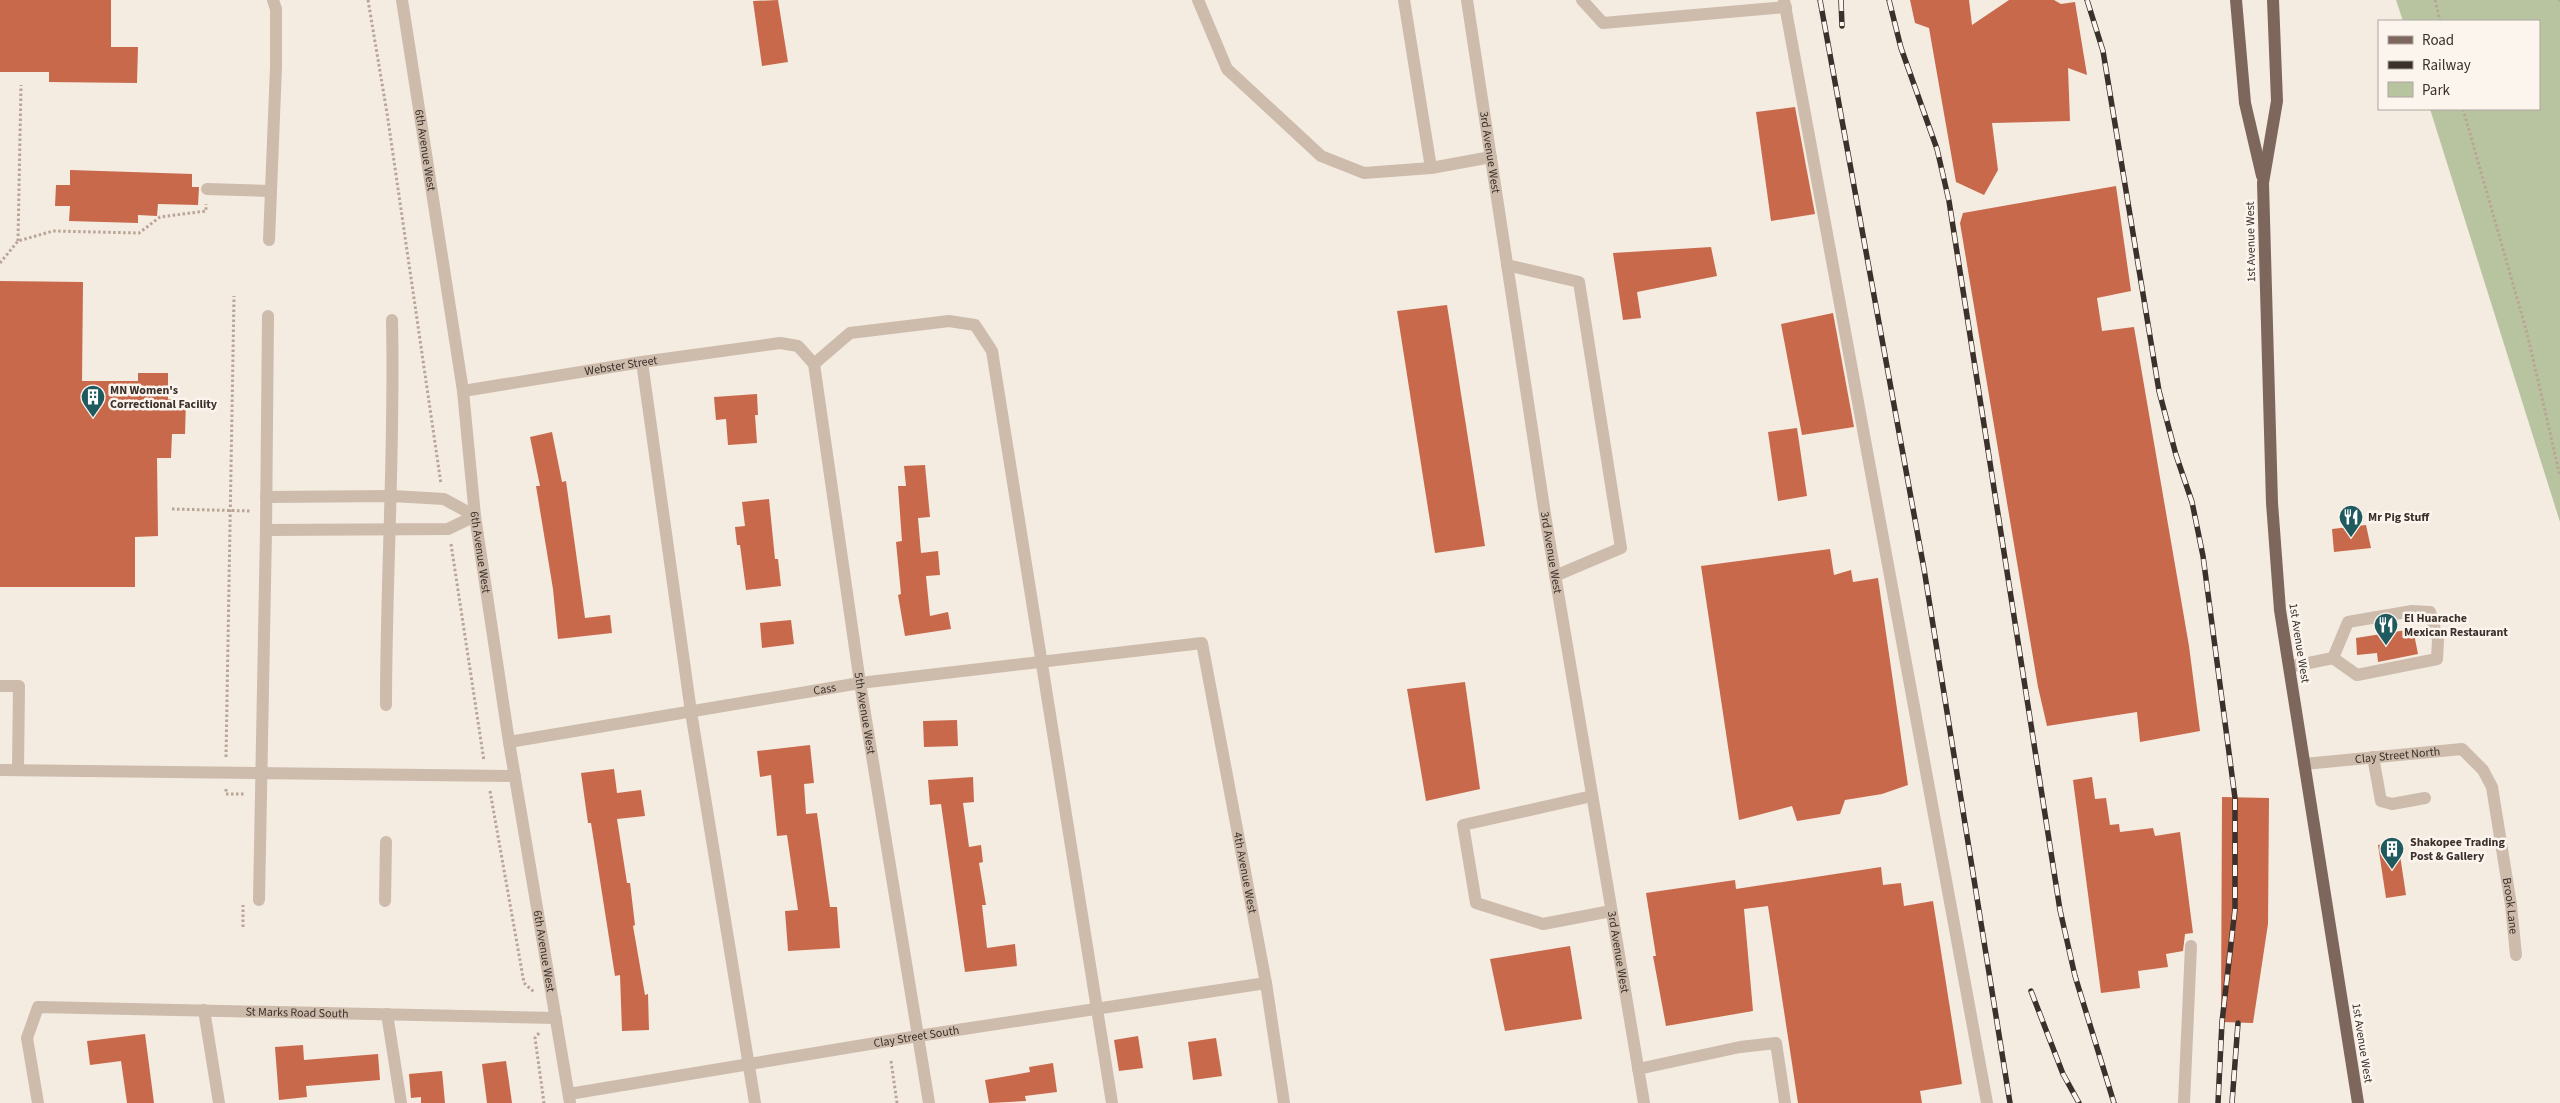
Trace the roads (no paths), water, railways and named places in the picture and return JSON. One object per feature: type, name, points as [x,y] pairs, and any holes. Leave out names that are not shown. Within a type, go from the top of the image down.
[{"type":"main road","name":"1st Avenue West","points":[[2236,0],[2245,103],[2263,183],[2272,503],[2280,610],[2358,1103]]},
{"type":"main road","name":"1st Avenue West","points":[[2263,183],[2277,101],[2272,0]]},
{"type":"street","points":[[269,240],[276,67],[276,9],[273,0]]},
{"type":"street","name":"6th Avenue West","points":[[402,0],[463,391],[475,516],[509,742],[570,1099]]},
{"type":"street","points":[[1198,0],[1227,69],[1321,156],[1364,174],[1431,168],[1491,157]]},
{"type":"street","points":[[1404,0],[1431,168]]},
{"type":"street","name":"3rd Avenue West","points":[[1467,0],[1555,576],[1644,1103]]},
{"type":"street","points":[[1582,0],[1603,23],[1785,3],[1987,1103]]},
{"type":"street","points":[[207,189],[271,191]]},
{"type":"street","points":[[1507,265],[1579,282],[1621,548],[1555,576]]},
{"type":"street","points":[[259,900],[268,316]]},
{"type":"street","points":[[386,704],[392,496],[392,320]]},
{"type":"street","points":[[814,364],[850,333],[949,320],[975,325],[992,351],[1112,1103]]},
{"type":"street","name":"Webster Street","points":[[463,391],[642,362],[780,343],[798,346],[814,364]]},
{"type":"street","points":[[642,362],[692,712],[755,1103]]},
{"type":"street","name":"5th Avenue West","points":[[814,364],[860,683],[929,1103]]},
{"type":"street","points":[[266,497],[392,496],[444,499],[475,516]]},
{"type":"street","points":[[266,530],[448,529],[475,516]]},
{"type":"street","points":[[2289,667],[2333,658],[2357,676],[2437,659],[2438,640],[2430,612],[2412,611],[2348,622],[2333,658]]},
{"type":"street","name":"Cass","points":[[509,742],[860,683],[1202,643]]},
{"type":"street","name":"4th Avenue West","points":[[1202,643],[1266,983],[1284,1103]]},
{"type":"street","points":[[0,686],[19,686],[18,770]]},
{"type":"street","name":"Clay Street North","points":[[2304,764],[2462,749],[2483,770]]},
{"type":"street","points":[[2373,757],[2381,801],[2392,804],[2425,798]]},
{"type":"street","points":[[0,770],[515,776]]},
{"type":"street","name":"Brook Lane","points":[[2483,770],[2492,788],[2511,905],[2516,955]]},
{"type":"street","points":[[1592,796],[1463,825],[1476,903],[1543,924],[1611,910]]},
{"type":"street","points":[[385,901],[386,842]]},
{"type":"street","points":[[2184,1103],[2191,946]]},
{"type":"street","name":"Clay Street South","points":[[570,1099],[749,1064],[918,1036],[1266,983]]},
{"type":"street","name":"St Marks Road South","points":[[38,1103],[27,1038],[38,1007],[556,1018]]},
{"type":"street","points":[[204,1010],[219,1103]]},
{"type":"street","points":[[387,1014],[401,1103]]},
{"type":"street","points":[[1638,1070],[1740,1047],[1776,1043],[1785,1103]]},
{"type":"railway","points":[[1820,0],[1924,569],[2010,1103]]},
{"type":"railway","points":[[1841,0],[1842,26]]},
{"type":"railway","points":[[1889,0],[1901,48],[1937,149],[1949,201],[2060,910],[2075,976],[2114,1103]]},
{"type":"railway","points":[[2087,0],[2103,51],[2159,391],[2176,455],[2192,502],[2203,556],[2235,798],[2235,909],[2222,1022],[2218,1103]]},
{"type":"railway","points":[[2031,991],[2063,1074],[2079,1103]]},
{"type":"railway","points":[[2232,1103],[2238,1023]]},
{"type":"place","name":"MN Women's Correctional Facility","points":[[93,418]]},
{"type":"place","name":"Mr Pig Stuff","points":[[2351,538]]},
{"type":"place","name":"El Huarache Mexican Restaurant","points":[[2386,646]]},
{"type":"place","name":"Shakopee Trading Post & Gallery","points":[[2392,870]]}]
